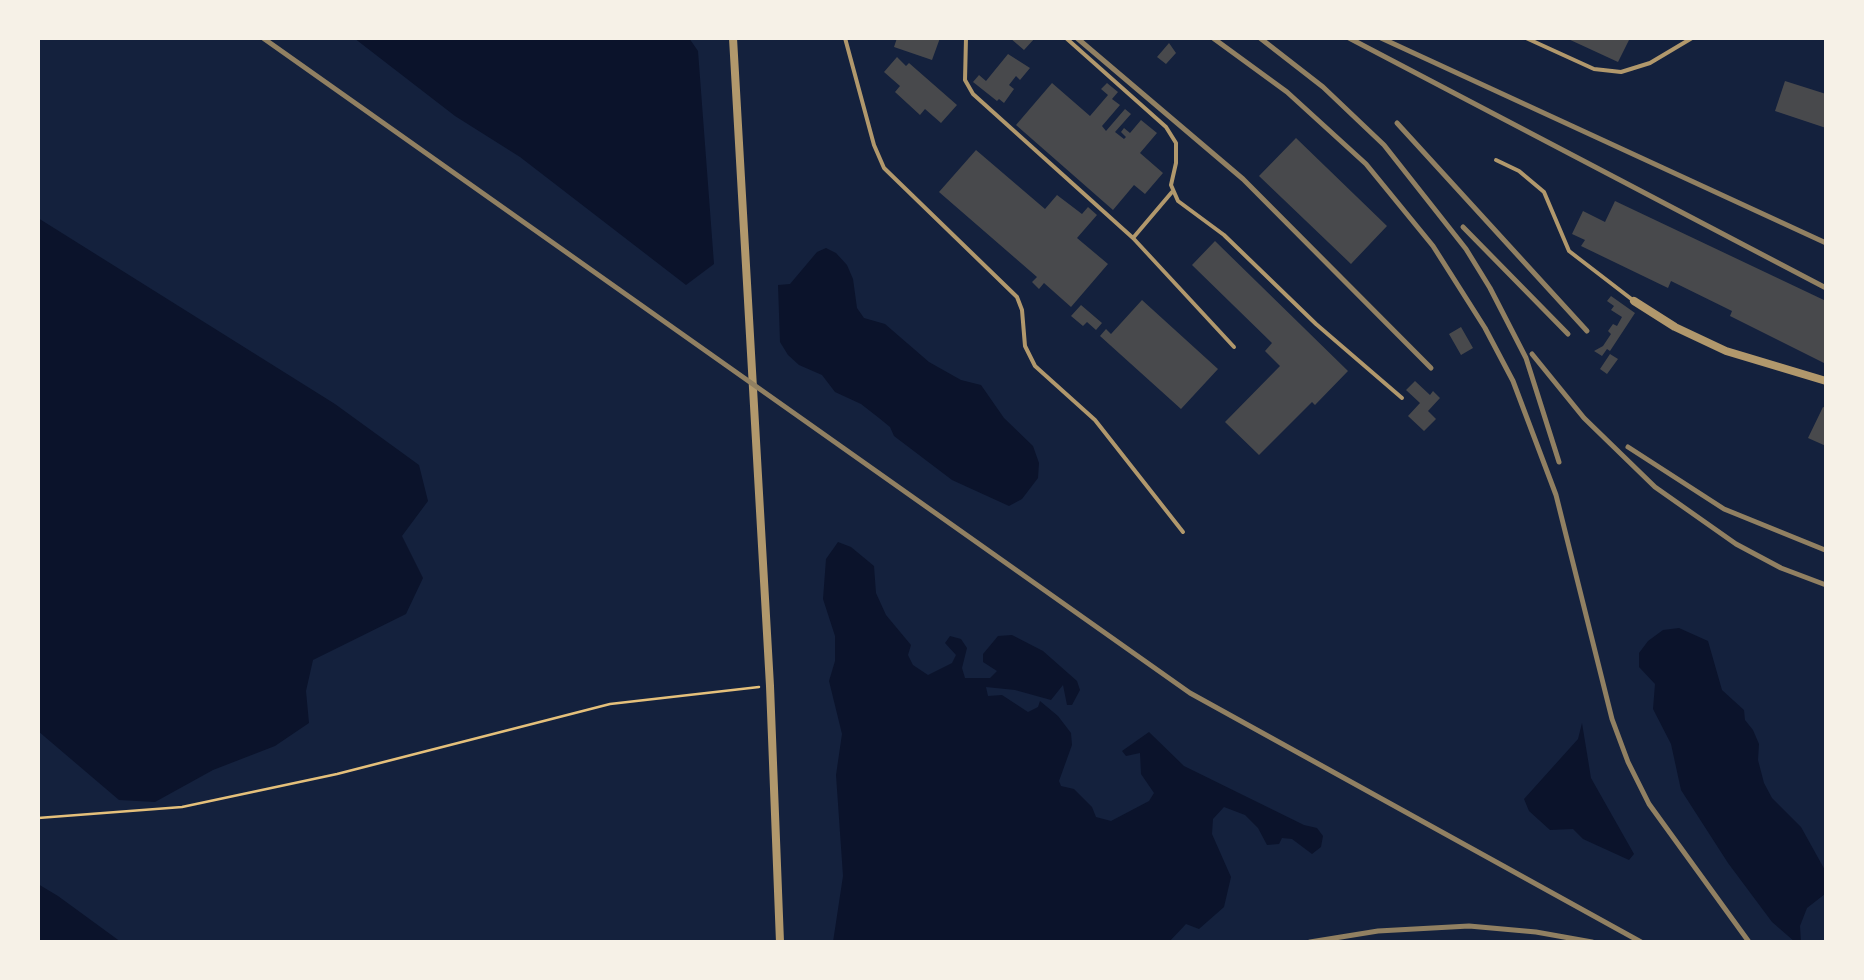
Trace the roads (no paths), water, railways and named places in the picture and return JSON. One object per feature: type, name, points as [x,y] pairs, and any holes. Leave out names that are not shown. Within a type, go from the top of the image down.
[{"type":"street","points":[[734,38],[770,686],[780,942]]},
{"type":"street","points":[[1634,301],[1726,350],[1826,382]]},
{"type":"lane","points":[[845,38],[884,168],[1017,297],[1022,310],[1024,346],[1034,366],[1095,420],[1183,532]]},
{"type":"lane","points":[[966,38],[965,80],[973,94],[1133,238],[1234,348]]},
{"type":"lane","points":[[1066,38],[1166,127],[1177,153],[1172,177],[1178,200],[1224,236],[1316,324],[1402,398]]},
{"type":"lane","points":[[1526,38],[1610,72],[1650,64],[1692,38]]},
{"type":"lane","points":[[1496,160],[1519,171],[1544,192],[1564,242],[1589,268],[1634,301]]},
{"type":"lane","points":[[1133,238],[1173,191]]},
{"type":"water","points":[[354,38],[689,38],[698,51],[714,264],[686,285],[520,157],[455,116]]},
{"type":"water","points":[[38,218],[335,404],[419,465],[428,501],[402,536],[423,578],[406,614],[313,660],[306,691],[309,723],[275,746],[213,770],[155,802],[119,800],[38,731]]},
{"type":"water","points":[[826,248],[847,265],[857,308],[864,318],[885,324],[929,362],[961,380],[981,385],[1004,418],[1033,446],[1039,463],[1038,478],[1022,499],[1009,506],[952,480],[894,436],[890,427],[861,404],[835,392],[822,375],[799,365],[788,355],[780,342],[778,285],[790,284],[817,252]]},
{"type":"water","points":[[838,542],[851,547],[874,566],[876,593],[886,615],[911,645],[908,655],[913,665],[928,675],[952,663],[956,655],[945,643],[950,636],[961,639],[967,648],[962,668],[965,678],[990,678],[997,671],[983,662],[983,654],[998,636],[1012,635],[1043,651],[1077,681],[1080,690],[1072,705],[1067,705],[1063,685],[1051,700],[986,687],[988,696],[1002,695],[1028,712],[1038,707],[1040,701],[1058,716],[1071,733],[1072,745],[1059,781],[1061,786],[1074,789],[1092,807],[1096,817],[1111,821],[1149,801],[1154,793],[1141,774],[1140,753],[1126,756],[1122,751],[1149,732],[1184,766],[1317,828],[1323,836],[1321,847],[1312,854],[1292,839],[1282,838],[1279,844],[1267,845],[1245,815],[1224,807],[1213,819],[1212,834],[1231,877],[1224,907],[1199,929],[1186,924],[1169,942],[833,942],[843,876],[836,775],[842,734],[829,681],[835,661],[835,636],[823,599],[826,559]]},
{"type":"water","points":[[1679,628],[1708,641],[1722,690],[1744,710],[1745,720],[1759,744],[1758,760],[1764,783],[1772,798],[1801,827],[1826,872],[1825,894],[1807,908],[1800,926],[1801,942],[1795,942],[1772,922],[1681,790],[1671,744],[1653,709],[1655,684],[1639,667],[1639,653],[1648,641],[1663,630]]},
{"type":"water","points":[[1582,723],[1591,778],[1634,854],[1629,860],[1583,839],[1573,829],[1550,830],[1529,811],[1524,799],[1578,739]]},
{"type":"water","points":[[38,884],[58,896],[121,942],[38,942]]},
{"type":"railway","points":[[263,38],[1190,693],[1641,942]]},
{"type":"railway","points":[[1077,38],[1243,179],[1431,368]]},
{"type":"railway","points":[[1213,38],[1287,92],[1366,164],[1433,246],[1485,328],[1513,381],[1556,495],[1612,719],[1628,762],[1649,804],[1749,942]]},
{"type":"railway","points":[[1260,38],[1323,87],[1384,145],[1466,249],[1526,358],[1559,462]]},
{"type":"railway","points":[[1349,38],[1826,288]]},
{"type":"railway","points":[[1381,38],[1826,243]]},
{"type":"railway","points":[[1397,123],[1587,331]]},
{"type":"railway","points":[[1463,227],[1568,334]]},
{"type":"railway","points":[[1532,354],[1584,418],[1655,487],[1736,544],[1781,568],[1826,585]]},
{"type":"railway","points":[[1628,447],[1724,509],[1825,550]]},
{"type":"railway","points":[[1310,942],[1378,931],[1469,926],[1592,942]]}]
